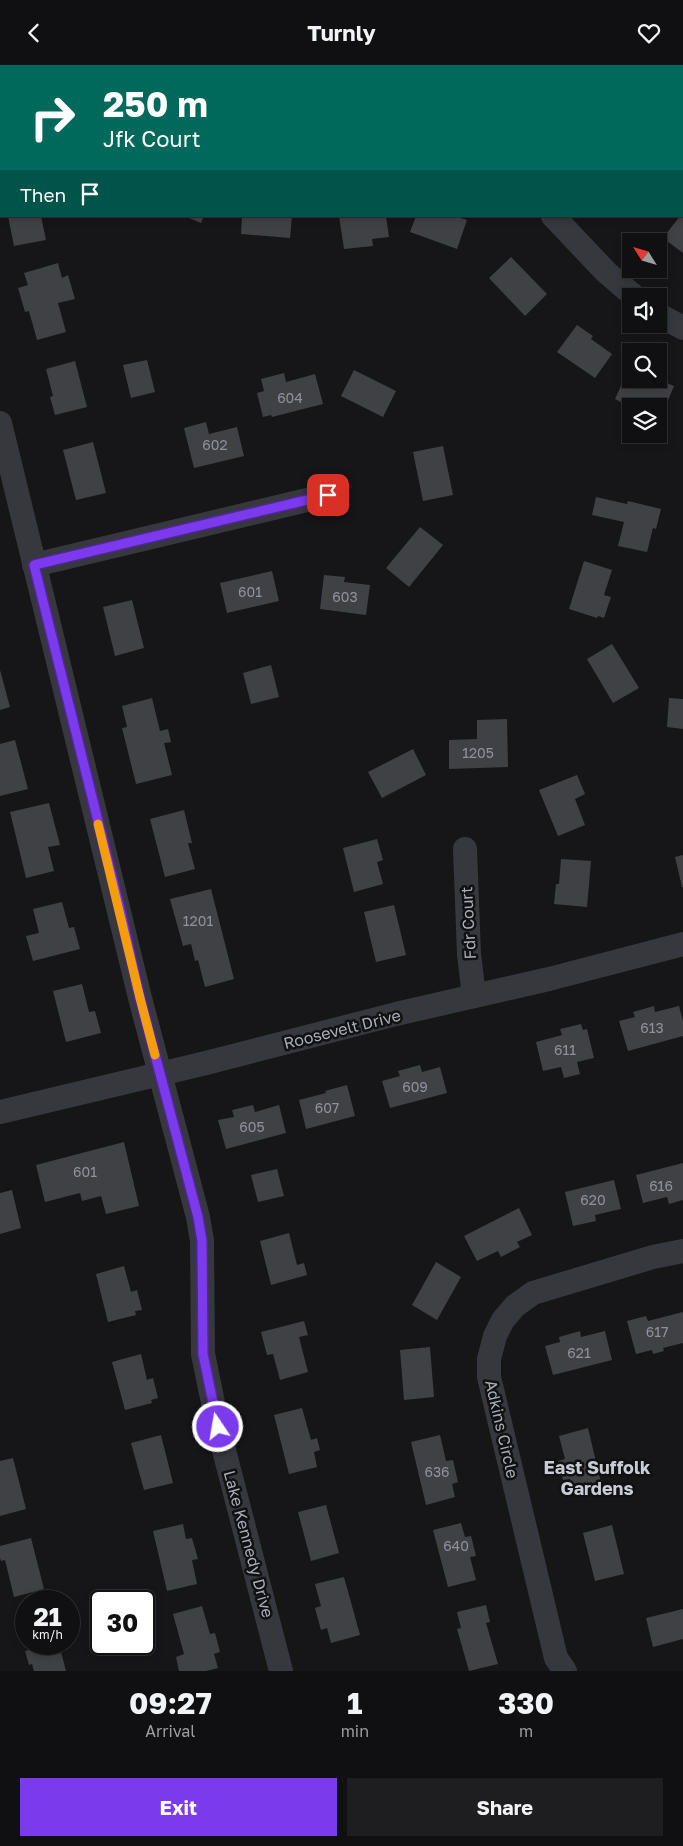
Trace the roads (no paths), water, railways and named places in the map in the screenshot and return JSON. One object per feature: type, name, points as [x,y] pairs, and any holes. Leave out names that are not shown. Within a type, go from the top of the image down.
[{"type":"street","points":[[553,217],[606,272],[625,288]]},
{"type":"street","points":[[667,319],[683,328]]},
{"type":"street","name":"Lake Kennedy Drive","points":[[0,423],[120,909],[140,998],[198,1217],[202,1241],[203,1354],[218,1427],[281,1671]]},
{"type":"street","points":[[34,565],[328,495]]},
{"type":"street","name":"Fdr Court","points":[[465,849],[469,954],[474,996]]},
{"type":"street","name":"Roosevelt Drive","points":[[0,1112],[549,979],[683,944]]},
{"type":"street","name":"Adkins Circle","points":[[565,1671],[556,1658],[489,1377],[489,1359],[495,1337],[503,1320],[515,1306],[533,1293],[653,1257],[683,1251]]},
{"type":"district","name":"East Suffolk Gardens","points":[[597,1478]]}]
